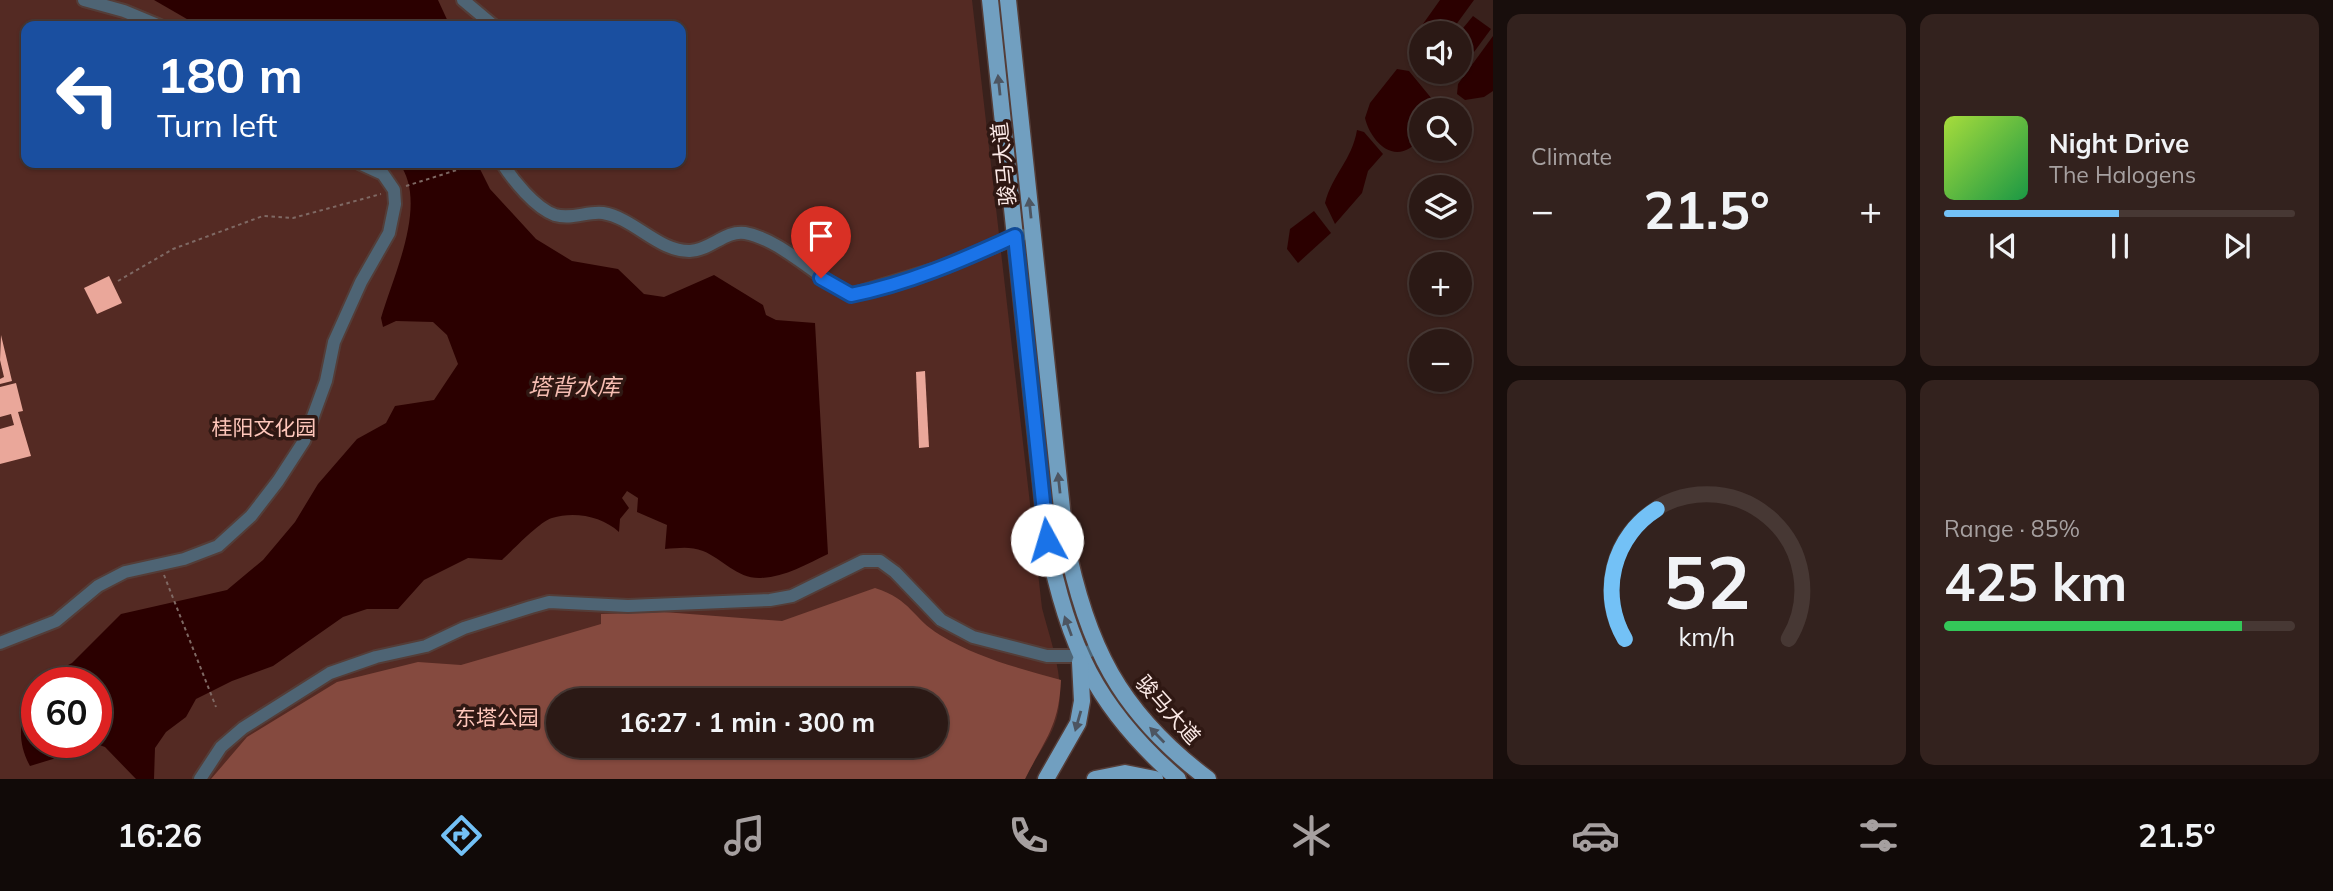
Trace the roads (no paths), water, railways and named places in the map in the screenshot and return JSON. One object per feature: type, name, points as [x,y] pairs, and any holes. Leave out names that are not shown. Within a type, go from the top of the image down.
[{"type":"main road","name":"骏马大道","points":[[990,0],[1047,540],[1065,621],[1080,656],[1115,714],[1145,748],[1178,779]]},
{"type":"main road","name":"骏马大道","points":[[1008,0],[1065,537],[1083,615],[1096,648],[1117,686],[1143,720],[1174,751],[1208,779]]},
{"type":"main road","points":[[1046,779],[1078,723],[1082,701],[1080,656]]},
{"type":"main road","points":[[1095,779],[1125,773],[1155,779]]},
{"type":"lane","points":[[84,0],[148,21]]},
{"type":"lane","points":[[463,0],[488,21]]},
{"type":"lane","points":[[0,643],[56,621],[98,586],[125,572],[184,559],[218,546],[251,516],[304,441],[326,381],[334,342],[361,282],[389,233],[395,204],[394,190],[383,174],[370,168]]},
{"type":"lane","points":[[506,168],[532,198],[554,215],[609,215],[638,226],[677,250],[692,251],[710,246],[728,234],[744,233],[765,240],[851,295],[946,266],[1015,236],[1033,234]]},
{"type":"lane","points":[[200,779],[220,747],[243,728],[330,673],[376,657],[426,646],[464,628],[549,603],[628,606],[769,600],[792,596],[856,564],[871,560],[888,565],[941,620],[957,630],[1032,653],[1080,656],[1096,648]]},
{"type":"water","points":[[154,0],[438,0],[448,21],[190,21]]},
{"type":"water","points":[[1440,0],[1474,0],[1459,21],[1425,21]]},
{"type":"water","points":[[1473,16],[1491,29],[1472,55],[1472,21],[1469,21]]},
{"type":"water","points":[[1493,36],[1493,91],[1484,97],[1462,98],[1457,94],[1458,84],[1472,84],[1472,65]]},
{"type":"water","points":[[1397,69],[1409,71],[1409,84],[1420,84],[1431,98],[1409,98],[1409,148],[1394,152],[1375,139],[1367,125],[1365,118],[1370,103]]},
{"type":"water","points":[[1357,130],[1364,132],[1383,154],[1368,171],[1362,193],[1335,224],[1325,203],[1351,150]]},
{"type":"water","name":"塔背水库","points":[[402,168],[480,168],[490,189],[536,239],[572,261],[618,269],[644,294],[664,297],[714,275],[763,305],[766,315],[776,320],[815,323],[828,554],[779,575],[761,578],[745,575],[703,551],[689,548],[665,549],[667,525],[637,512],[638,498],[627,491],[622,498],[629,508],[620,519],[619,532],[604,522],[587,516],[552,518],[533,530],[502,560],[468,558],[424,580],[398,609],[367,609],[343,617],[273,666],[232,681],[196,699],[186,717],[166,732],[155,748],[154,779],[136,779],[112,754],[112,667],[64,667],[72,663],[121,614],[227,590],[263,560],[295,522],[318,484],[357,439],[386,423],[395,406],[434,400],[458,364],[447,335],[433,322],[396,321],[383,327],[381,318],[406,240],[411,198]]},
{"type":"water","points":[[1314,211],[1331,233],[1298,263],[1287,249],[1290,229]]},
{"type":"water","points":[[26,758],[54,758],[53,759],[30,766]]},
{"type":"park label","name":"桂阳文化园","points":[[264,428]]},
{"type":"park label","name":"东塔公园","points":[[497,718]]}]
